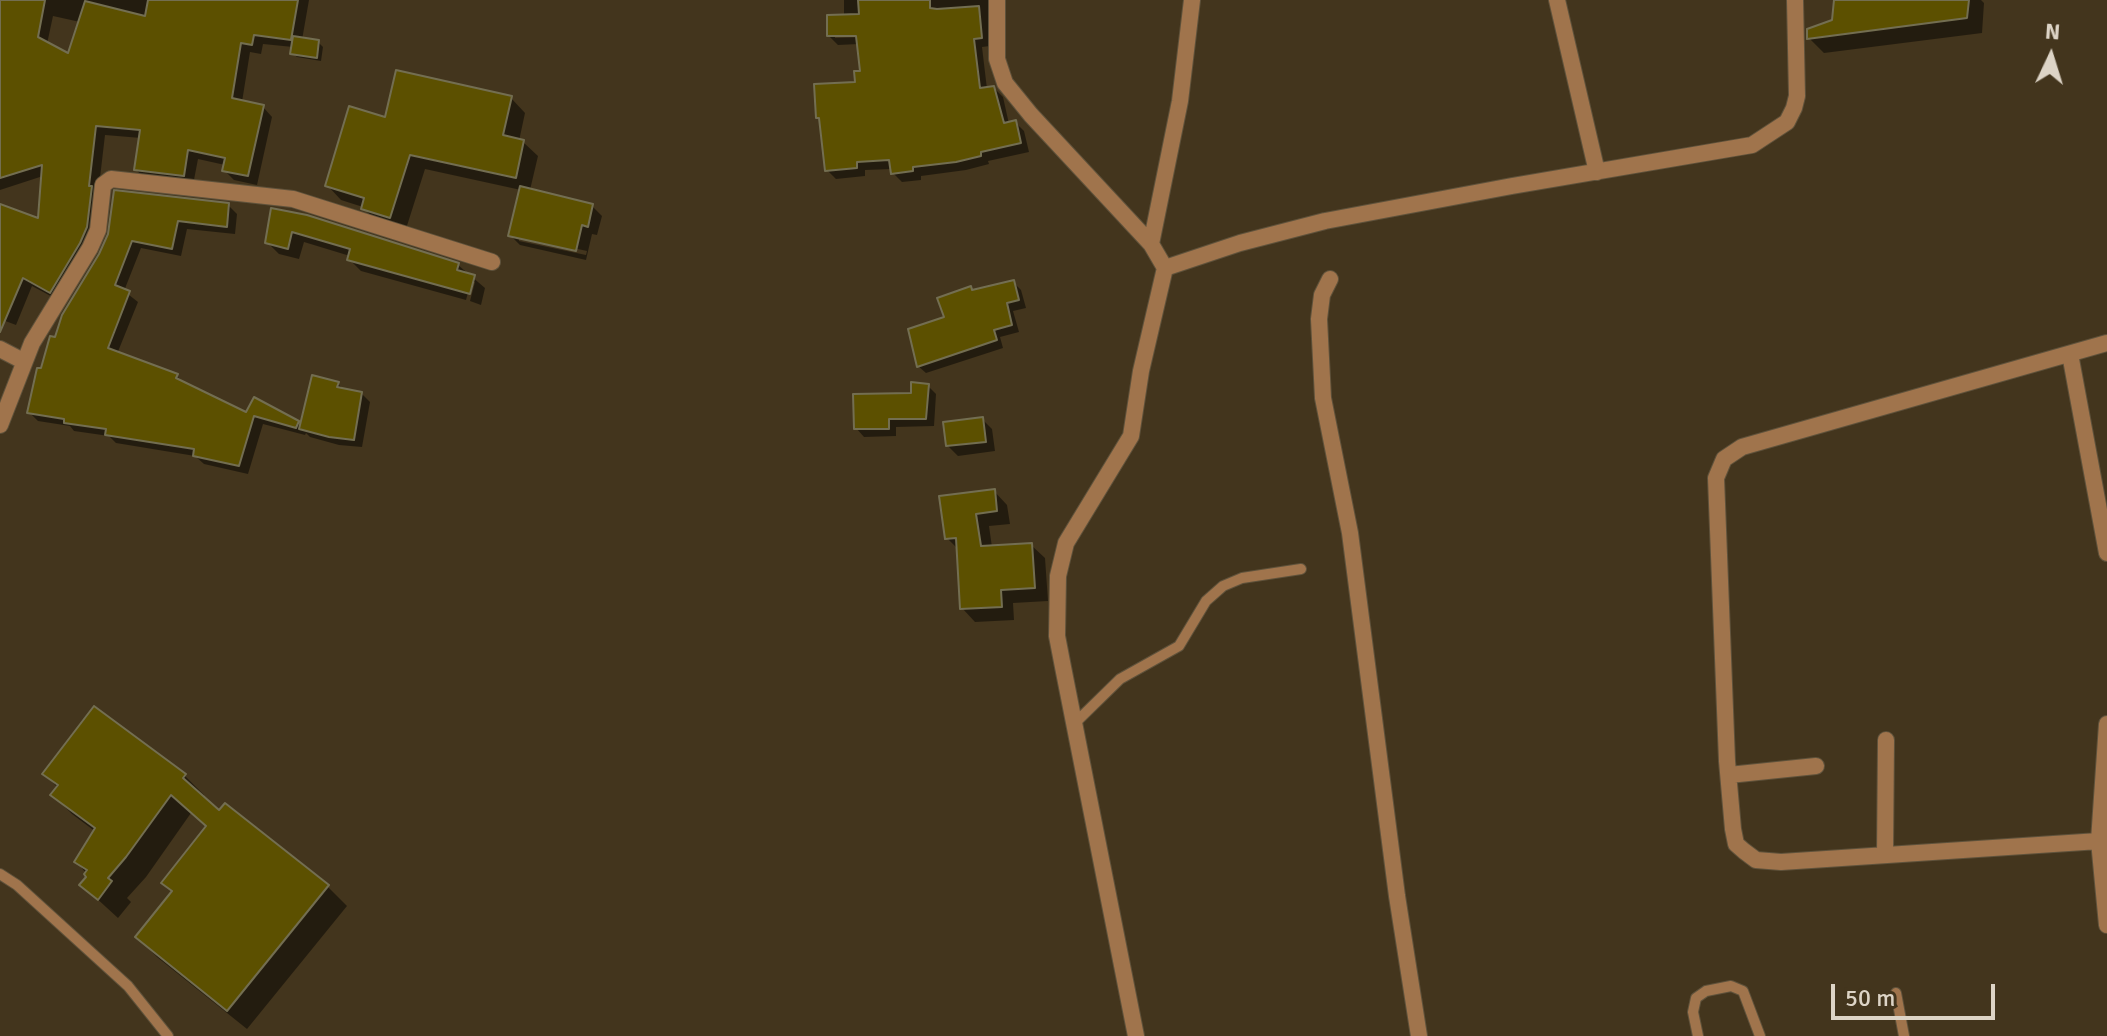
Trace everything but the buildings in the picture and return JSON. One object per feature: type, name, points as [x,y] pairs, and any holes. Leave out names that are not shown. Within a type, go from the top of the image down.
[{"type":"street","points":[[997,0],[997,59],[1005,83],[1151,244],[1165,268],[1141,371],[1131,436],[1066,543],[1058,576],[1057,636],[1136,1036]]},
{"type":"street","points":[[1151,244],[1180,101],[1192,0]]},
{"type":"street","points":[[1557,0],[1597,172]]},
{"type":"street","points":[[1165,268],[1240,243],[1325,221],[1752,145],[1787,122],[1797,96],[1795,0]]},
{"type":"street","points":[[0,425],[23,361],[90,248],[98,230],[103,185],[111,179],[293,199],[492,262]]},
{"type":"street","points":[[1330,279],[1322,295],[1319,319],[1323,398],[1350,533],[1395,881],[1419,1036]]},
{"type":"street","points":[[2099,841],[1781,862],[1756,860],[1736,844],[1729,775],[1716,478],[1724,459],[1742,447],[2107,343]]},
{"type":"street","points":[[0,349],[23,361]]},
{"type":"street","points":[[2070,354],[2107,553]]},
{"type":"street","points":[[2107,724],[2099,841],[2107,925]]},
{"type":"street","points":[[1885,855],[1886,740]]},
{"type":"street","points":[[1729,775],[1816,766]]},
{"type":"lane","points":[[1074,724],[1120,679],[1179,646],[1206,601],[1223,586],[1242,578],[1301,569]]},
{"type":"lane","points":[[0,874],[17,885],[128,986],[168,1036]]},
{"type":"lane","points":[[1698,1036],[1693,1012],[1696,998],[1706,991],[1731,986],[1743,991],[1760,1036]]},
{"type":"lane","points":[[1896,993],[1904,1036]]}]
